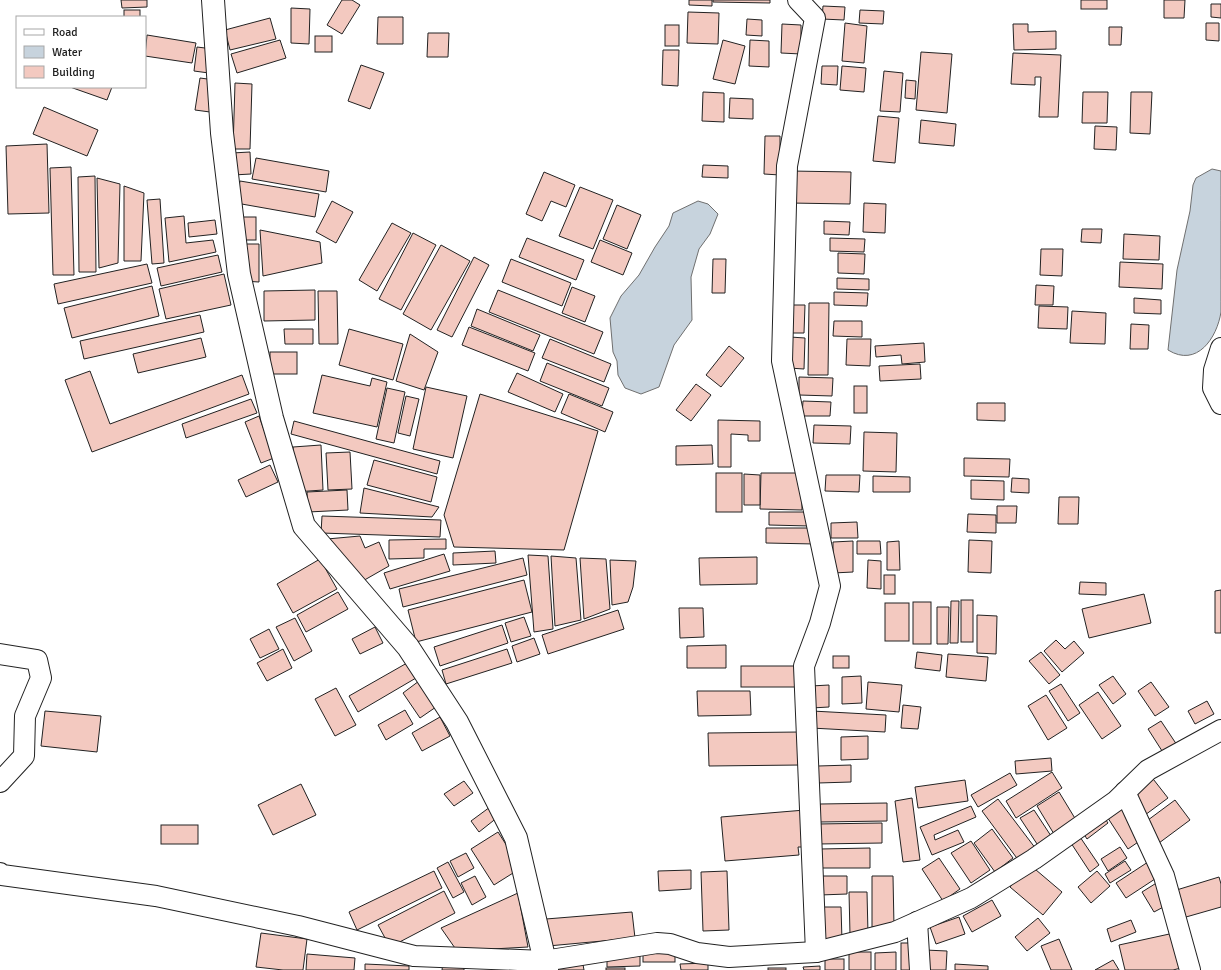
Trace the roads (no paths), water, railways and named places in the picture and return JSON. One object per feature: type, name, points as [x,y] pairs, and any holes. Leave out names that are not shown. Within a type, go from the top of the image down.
[{"type":"street","points":[[213,0],[222,133],[239,274],[272,418],[304,526],[408,647],[457,722],[516,838],[546,965]]},
{"type":"street","points":[[798,0],[815,18],[787,166],[782,362],[830,586],[820,623],[804,666],[816,952]]},
{"type":"street","points":[[1221,348],[1214,370],[1213,388],[1221,404]]},
{"type":"street","points":[[0,654],[37,660],[42,678],[25,716],[24,756],[0,782]]},
{"type":"street","points":[[0,873],[2,875],[156,896],[298,926],[414,956],[546,965],[657,943],[670,944],[697,954],[729,957],[816,952],[895,932],[971,898],[1027,863],[1116,800],[1148,770],[1221,730]]},
{"type":"street","points":[[1125,792],[1164,876],[1190,970]]},
{"type":"street","points":[[917,922],[920,970]]},
{"type":"water","points":[[1212,169],[1221,171],[1221,312],[1215,331],[1204,348],[1196,353],[1178,355],[1168,350],[1177,270],[1190,211],[1193,185],[1196,178]]},
{"type":"water","points":[[698,201],[708,204],[718,214],[710,234],[699,249],[691,277],[692,320],[674,345],[659,387],[641,394],[625,388],[618,375],[617,361],[613,352],[610,318],[621,296],[639,275],[669,226],[673,213]]}]
